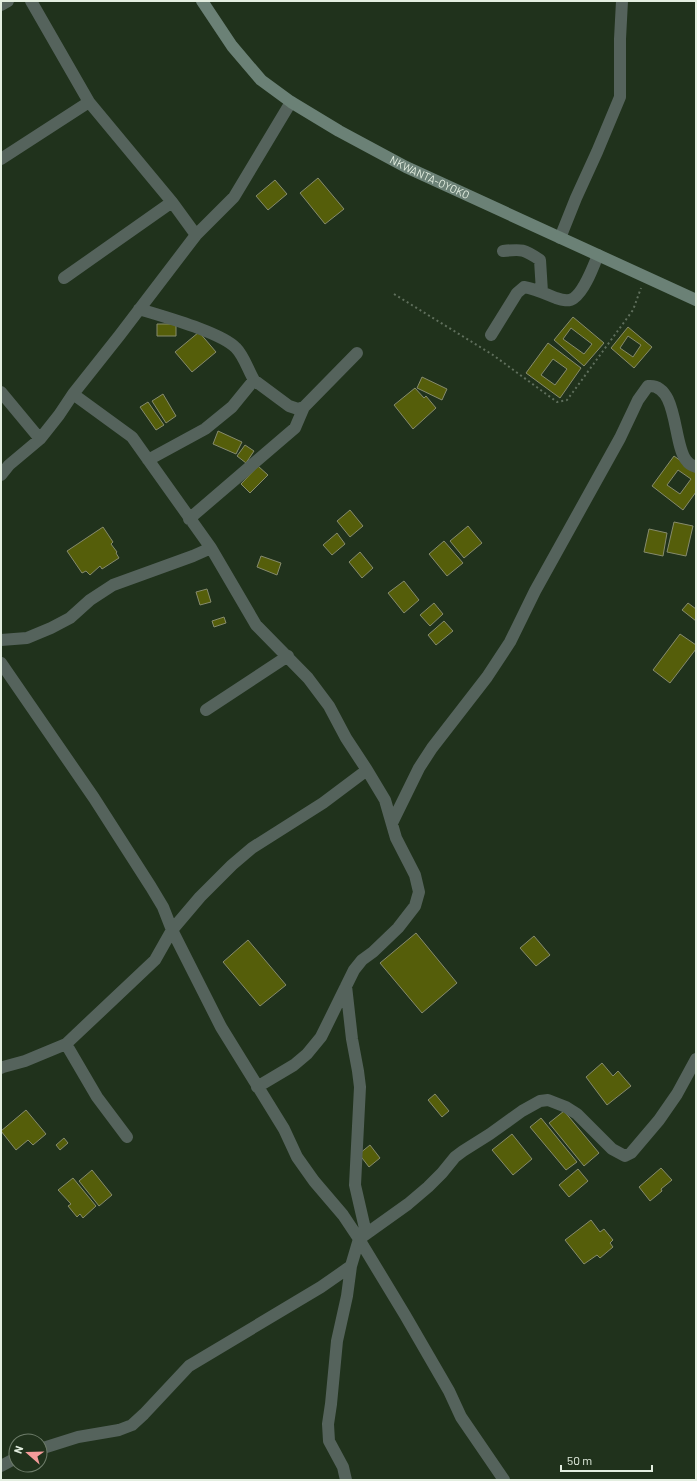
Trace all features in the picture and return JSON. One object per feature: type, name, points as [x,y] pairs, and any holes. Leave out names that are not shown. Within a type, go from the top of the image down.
[{"type":"street","points":[[1,5],[8,1]]},
{"type":"street","points":[[31,1],[89,102],[172,202],[196,235]]},
{"type":"street","name":"NKWANTA-OYOKO","points":[[202,1],[232,46],[261,80],[291,102],[339,131],[406,167],[696,300]]},
{"type":"street","points":[[560,238],[620,97],[620,39],[622,1]]},
{"type":"street","points":[[1,159],[89,102]]},
{"type":"street","points":[[1,474],[9,465],[40,439],[196,235],[234,197],[291,102]]},
{"type":"street","points":[[64,278],[172,202]]},
{"type":"street","points":[[503,251],[527,251],[540,260],[542,292]]},
{"type":"street","points":[[491,335],[517,293],[524,287],[533,288],[558,299],[567,301],[574,298],[584,286],[598,255]]},
{"type":"street","points":[[139,309],[229,342],[239,352],[254,380],[289,406],[298,409],[304,407]]},
{"type":"street","points":[[189,518],[295,428],[304,407],[357,353]]},
{"type":"street","points":[[148,460],[204,429],[232,407],[254,380]]},
{"type":"street","points":[[392,822],[419,768],[432,748],[487,677],[510,642],[535,591],[620,438],[638,400],[648,386],[660,388],[669,402],[674,415],[681,451],[686,461],[696,467]]},
{"type":"street","points":[[1,392],[40,439]]},
{"type":"street","points":[[73,394],[132,437],[210,548],[256,625],[308,678],[329,706],[346,738],[385,800],[396,838],[415,875],[419,892],[415,906],[398,928],[373,952],[362,960],[354,970],[321,1037],[307,1054],[294,1065],[257,1087]]},
{"type":"street","points":[[1,640],[27,638],[51,628],[70,618],[90,600],[113,585],[193,556],[210,548]]},
{"type":"street","points":[[206,710],[288,656]]},
{"type":"street","points":[[1,663],[106,817],[163,907],[172,930],[221,1027],[284,1129],[297,1157],[314,1181],[362,1236],[449,1391],[461,1417],[504,1480]]},
{"type":"street","points":[[1,1068],[25,1061],[66,1044],[155,960],[172,930],[200,897],[232,865],[252,848],[323,803],[367,770]]},
{"type":"street","points":[[346,986],[352,1039],[360,1088],[355,1185],[362,1236],[351,1266],[347,1296],[337,1341],[328,1424],[329,1441],[343,1467],[346,1480]]},
{"type":"street","points":[[66,1044],[97,1097],[127,1137]]},
{"type":"street","points":[[362,1236],[408,1204],[428,1187],[455,1157],[522,1111],[540,1101],[548,1100],[566,1107],[577,1114],[612,1149],[625,1156],[631,1153],[659,1120],[677,1094],[696,1059]]},
{"type":"street","points":[[48,1446],[78,1437],[119,1430],[132,1425],[189,1366],[321,1286],[351,1266]]},
{"type":"path","points":[[394,294],[493,355],[557,402],[567,400],[633,310],[645,277]]},
{"type":"building","points":[[318,178],[344,209],[325,224],[300,193]]},
{"type":"building","points":[[275,180],[287,194],[268,210],[256,196]]},
{"type":"building","points":[[573,317],[604,343],[584,366],[554,340]],"holes":[[[571,328],[592,344],[584,354],[563,339]]]},
{"type":"building","points":[[157,324],[176,324],[176,336],[157,336]]},
{"type":"building","points":[[628,327],[652,347],[634,368],[611,348]],"holes":[[[628,336],[641,345],[633,357],[620,348]]]},
{"type":"building","points":[[199,332],[216,352],[192,372],[175,352]]},
{"type":"building","points":[[548,343],[581,368],[560,398],[526,373]],"holes":[[[553,359],[567,369],[555,385],[541,375]]]},
{"type":"building","points":[[422,377],[447,389],[442,400],[417,388]]},
{"type":"building","points":[[415,388],[424,398],[426,396],[436,408],[413,429],[394,405]]},
{"type":"building","points":[[163,394],[176,416],[166,423],[152,401]]},
{"type":"building","points":[[148,402],[164,425],[156,430],[140,407]]},
{"type":"building","points":[[218,431],[242,442],[236,454],[213,444]]},
{"type":"building","points":[[245,445],[254,451],[246,463],[237,456]]},
{"type":"building","points":[[674,456],[696,472],[696,492],[683,510],[652,486]],"holes":[[[678,470],[691,479],[680,494],[667,485]]]},
{"type":"building","points":[[258,466],[268,475],[250,493],[241,484]]},
{"type":"building","points":[[350,510],[363,526],[350,537],[337,521]]},
{"type":"building","points":[[674,522],[693,526],[686,556],[667,552]]},
{"type":"building","points":[[468,526],[482,543],[464,558],[450,541]]},
{"type":"building","points":[[103,527],[113,542],[111,544],[117,552],[116,553],[119,558],[102,569],[100,566],[90,575],[86,571],[82,573],[67,551]]},
{"type":"building","points":[[649,529],[667,533],[663,556],[644,552]]},
{"type":"building","points":[[337,533],[345,544],[332,555],[323,545]]},
{"type":"building","points":[[444,541],[463,563],[447,576],[429,554]]},
{"type":"building","points":[[360,552],[373,568],[362,578],[349,562]]},
{"type":"building","points":[[261,556],[281,563],[277,575],[257,567]]},
{"type":"building","points":[[404,581],[419,600],[404,613],[388,593]]},
{"type":"building","points":[[207,589],[211,602],[200,605],[196,592]]},
{"type":"building","points":[[434,603],[443,614],[430,626],[420,615]]},
{"type":"building","points":[[688,603],[696,609],[696,621],[682,610]]},
{"type":"building","points":[[224,617],[226,623],[214,627],[212,621]]},
{"type":"building","points":[[444,621],[453,631],[436,645],[428,635]]},
{"type":"building","points":[[680,634],[696,645],[696,649],[670,683],[653,670]]},
{"type":"building","points":[[416,933],[457,983],[422,1013],[380,963]]},
{"type":"building","points":[[534,936],[550,955],[536,966],[520,948]]},
{"type":"building","points":[[248,940],[286,985],[260,1006],[223,962]]},
{"type":"building","points":[[602,1063],[613,1076],[618,1071],[631,1086],[607,1105],[586,1077]]},
{"type":"building","points":[[435,1094],[449,1111],[442,1117],[428,1100]]},
{"type":"building","points":[[26,1110],[46,1134],[33,1145],[28,1140],[16,1150],[1,1131]]},
{"type":"building","points":[[564,1111],[599,1153],[584,1166],[549,1123]]},
{"type":"building","points":[[541,1118],[577,1162],[566,1170],[530,1127]]},
{"type":"building","points":[[512,1134],[532,1159],[513,1175],[492,1150]]},
{"type":"building","points":[[64,1138],[68,1143],[60,1150],[56,1145]]},
{"type":"building","points":[[370,1145],[380,1158],[369,1167],[359,1154]]},
{"type":"building","points":[[661,1168],[672,1180],[650,1201],[639,1187]]},
{"type":"building","points":[[578,1169],[588,1181],[569,1197],[559,1185]]},
{"type":"building","points":[[92,1170],[112,1195],[99,1206],[79,1181]]},
{"type":"building","points":[[73,1178],[96,1206],[83,1218],[80,1214],[77,1217],[68,1206],[71,1204],[58,1190]]},
{"type":"building","points":[[591,1220],[600,1232],[604,1229],[613,1240],[610,1243],[613,1247],[600,1258],[597,1255],[584,1264],[565,1240]]}]
